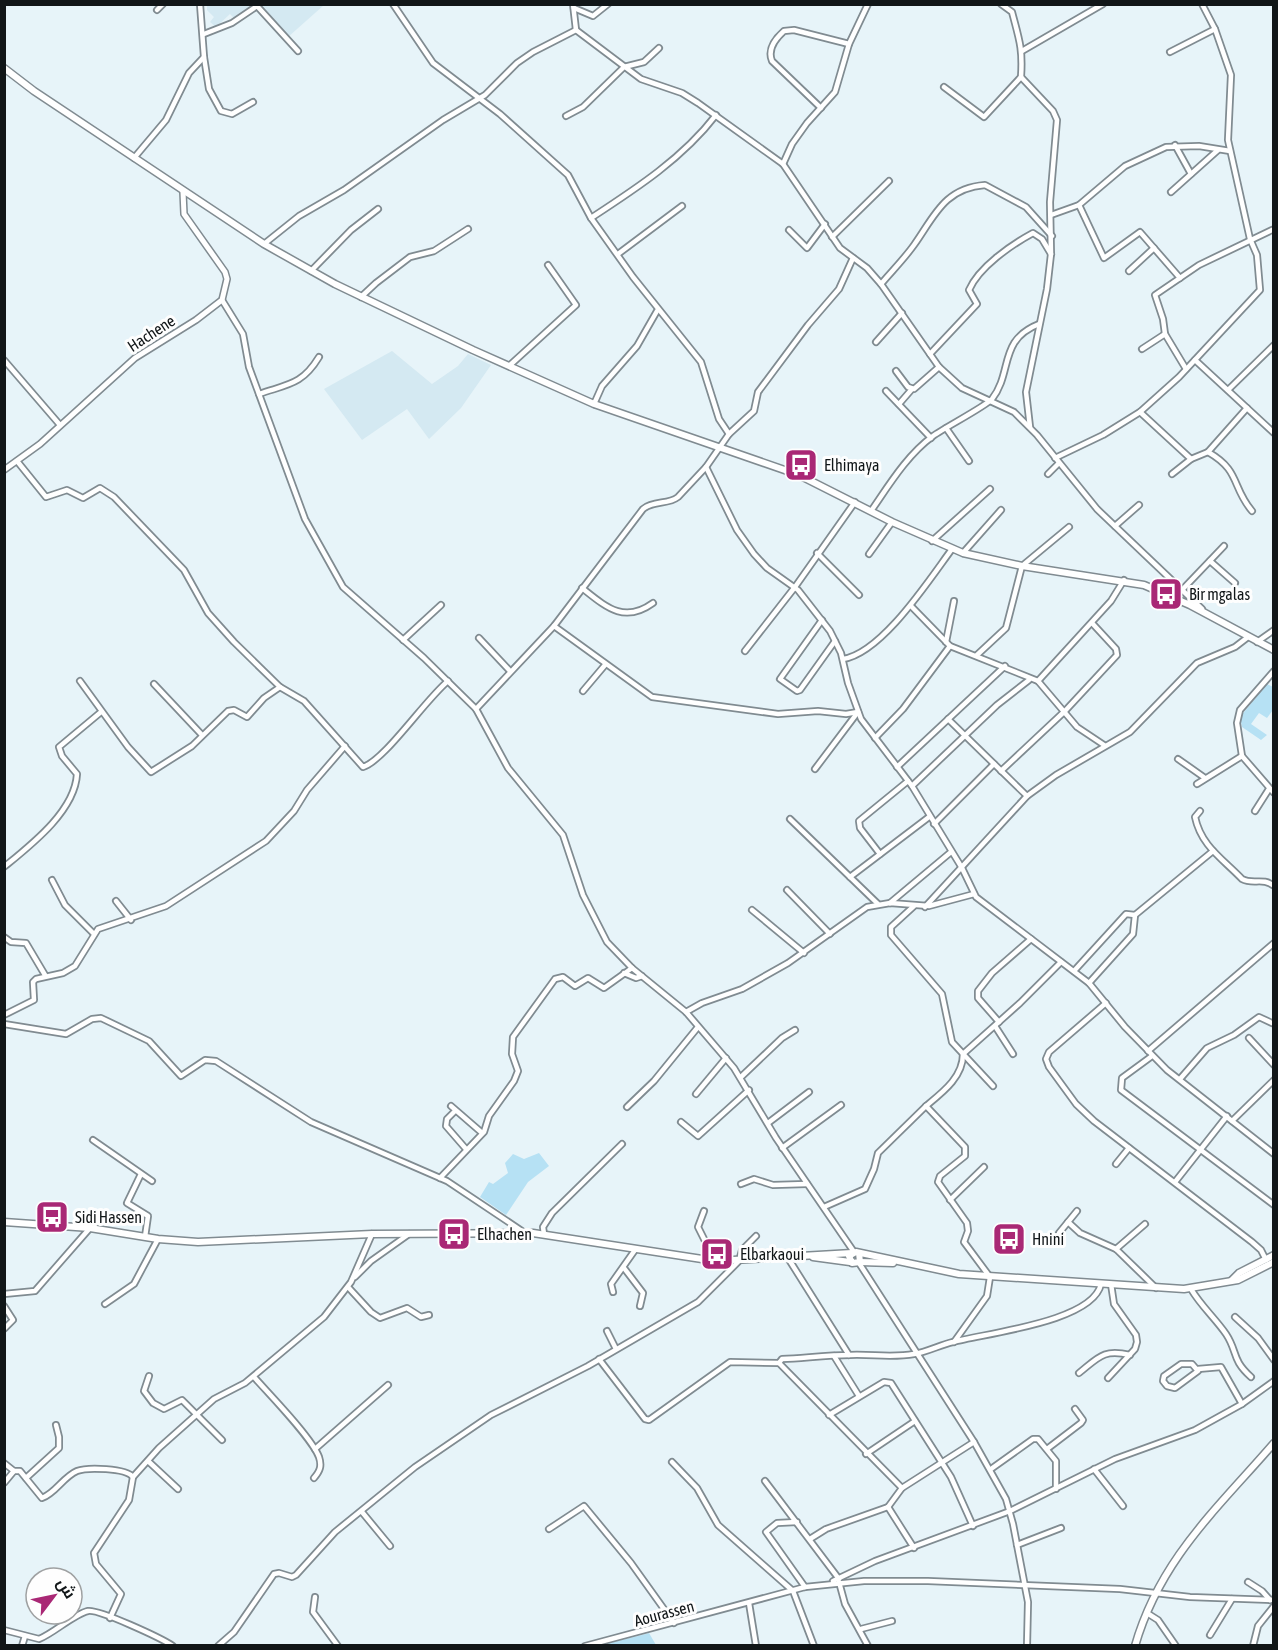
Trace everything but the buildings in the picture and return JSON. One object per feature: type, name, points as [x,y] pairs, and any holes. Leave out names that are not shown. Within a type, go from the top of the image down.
[{"type":"main road","points":[[4,68],[34,91],[183,192],[264,244],[361,297],[509,366],[594,404],[799,475],[892,522],[952,549],[1022,566],[1124,580],[1166,593],[1274,650]]},
{"type":"main road","points":[[4,1222],[90,1228],[158,1239],[207,1241],[372,1234],[525,1232],[716,1261],[855,1253],[951,1273],[1191,1289],[1232,1280],[1239,1273],[1269,1262],[1274,1256]]},
{"type":"main road","points":[[850,1262],[855,1253]]},
{"type":"main road","points":[[855,1253],[860,1263]]},
{"type":"main road","points":[[813,1257],[860,1263],[896,1262]]},
{"type":"main road","points":[[1135,1646],[1156,1593],[1189,1538],[1274,1443]]},
{"type":"street","points":[[157,10],[163,4]]},
{"type":"street","points":[[200,4],[209,90],[221,111],[232,114],[253,102]]},
{"type":"street","points":[[393,4],[433,63],[480,98],[568,176],[591,218],[657,311],[701,362],[719,419],[729,434]]},
{"type":"street","points":[[573,6],[593,16],[608,4]]},
{"type":"street","points":[[783,164],[792,144],[837,86],[849,44],[868,4]]},
{"type":"street","points":[[944,87],[984,117],[1021,77],[1022,51],[1012,12],[1001,4]]},
{"type":"street","points":[[1022,51],[1103,4]]},
{"type":"street","points":[[1055,458],[1103,435],[1140,412],[1195,360],[1260,290],[1257,255],[1250,239],[1230,151],[1227,120],[1232,84],[1215,29],[1202,4]]},
{"type":"street","points":[[204,34],[232,23],[257,6],[298,51]]},
{"type":"street","points":[[573,6],[576,30],[624,67],[649,83],[682,93],[783,164],[832,237],[867,268],[881,284],[939,367],[962,388],[1014,412],[1030,427],[1115,526],[1208,615]]},
{"type":"street","points":[[1170,52],[1215,29]]},
{"type":"street","points":[[264,244],[299,216],[344,190],[443,120],[480,98],[525,58],[546,44],[576,30]]},
{"type":"street","points":[[821,108],[772,61],[770,55],[772,45],[784,31],[794,30],[849,44]]},
{"type":"street","points":[[566,116],[583,107],[624,67],[644,62],[659,48]]},
{"type":"street","points":[[134,158],[166,120],[189,73],[204,57]]},
{"type":"street","points":[[1021,77],[1053,111],[1057,120],[1051,254],[1047,289],[1026,392],[1030,427]]},
{"type":"street","points":[[591,218],[656,175],[695,141],[716,115]]},
{"type":"street","points":[[1051,215],[1079,205],[1125,166],[1175,145],[1230,151]]},
{"type":"street","points":[[1175,145],[1191,174]]},
{"type":"street","points":[[1171,192],[1218,150]]},
{"type":"street","points":[[832,237],[889,181]]},
{"type":"street","points":[[881,284],[916,242],[940,206],[973,187],[985,185],[1017,202],[1052,236]]},
{"type":"street","points":[[183,192],[184,214],[225,272],[227,279],[222,300],[243,333],[249,367],[305,519],[328,564],[348,593],[403,640],[476,709],[508,768],[563,835],[580,888],[600,931],[614,951],[686,1012],[726,1058],[741,1077],[782,1148],[855,1253]]},
{"type":"street","points":[[1079,205],[1104,258],[1138,232],[1180,278]]},
{"type":"street","points":[[618,254],[682,206]]},
{"type":"street","points":[[311,271],[351,230],[378,209]]},
{"type":"street","points":[[789,230],[807,248],[825,225]]},
{"type":"street","points":[[361,297],[410,257],[434,251],[468,229]]},
{"type":"street","points":[[1186,369],[1164,334],[1163,319],[1155,295],[1199,265],[1274,229]]},
{"type":"street","points":[[930,354],[977,304],[969,290],[988,267],[1033,233],[1042,239],[1051,254]]},
{"type":"street","points":[[1129,271],[1154,248]]},
{"type":"street","points":[[476,709],[554,626],[643,509],[654,502],[675,500],[706,467],[729,434],[754,411],[758,392],[808,325],[839,289],[853,258]]},
{"type":"street","points":[[509,366],[576,305],[548,266]]},
{"type":"street","name":"Hachene","points":[[4,470],[60,426],[135,358],[196,320],[222,300]]},
{"type":"street","points":[[594,404],[602,386],[637,346],[657,311]]},
{"type":"street","points":[[876,342],[902,314]]},
{"type":"street","points":[[871,511],[904,465],[931,438],[991,400],[1012,344],[1023,332],[1039,324]]},
{"type":"street","points":[[1142,349],[1164,334]]},
{"type":"street","points":[[1228,390],[1274,345]]},
{"type":"street","points":[[259,394],[296,382],[308,374],[319,357]]},
{"type":"street","points":[[4,360],[60,426]]},
{"type":"street","points":[[1195,360],[1274,434]]},
{"type":"street","points":[[899,404],[912,389],[939,367]]},
{"type":"street","points":[[896,371],[912,389]]},
{"type":"street","points":[[886,391],[931,438]]},
{"type":"street","points":[[1172,474],[1191,459],[1208,452],[1247,408]]},
{"type":"street","points":[[1140,412],[1191,459]]},
{"type":"street","points":[[946,428],[969,461]]},
{"type":"street","points":[[1208,452],[1232,471],[1239,495],[1252,512]]},
{"type":"street","points":[[17,461],[46,497],[67,490],[83,498],[100,488],[114,497],[183,570],[208,613],[234,642],[280,687],[304,701],[345,746],[357,763],[363,767],[369,765],[386,750],[425,703],[448,681]]},
{"type":"street","points":[[1048,474],[1059,463]]},
{"type":"street","points":[[706,467],[737,530],[754,554],[767,568],[795,588],[822,620],[843,659],[858,712],[910,784],[962,868],[974,894],[1089,983],[1152,1056],[1274,1154]]},
{"type":"street","points":[[932,541],[990,489]]},
{"type":"street","points":[[745,651],[795,588],[855,502]]},
{"type":"street","points":[[1115,526],[1139,504]]},
{"type":"street","points":[[963,553],[1001,510]]},
{"type":"street","points":[[869,554],[892,522]]},
{"type":"street","points":[[977,655],[1006,628],[1022,566],[1069,527]]},
{"type":"street","points":[[1182,590],[1224,546]]},
{"type":"street","points":[[843,659],[858,656],[868,649],[911,606],[952,549]]},
{"type":"street","points":[[818,553],[859,595]]},
{"type":"street","points":[[1210,561],[1235,583]]},
{"type":"street","points":[[1038,681],[1111,601],[1124,580]]},
{"type":"street","points":[[582,588],[615,611],[633,614],[652,603]]},
{"type":"street","points":[[875,738],[903,710],[948,644],[954,601]]},
{"type":"street","points":[[403,640],[441,605]]},
{"type":"street","points":[[911,606],[948,644],[1005,666],[1029,680],[1038,681]]},
{"type":"street","points":[[822,620],[780,679],[797,692],[800,690],[835,641]]},
{"type":"street","points":[[1000,771],[1065,711],[1117,655],[1116,649],[1092,623]]},
{"type":"street","points":[[554,626],[605,665],[655,698],[778,714],[818,711],[846,714],[858,712]]},
{"type":"street","points":[[1257,642],[1274,630]]},
{"type":"street","points":[[925,907],[1028,796],[1104,745],[1130,732],[1197,663],[1235,647],[1248,637]]},
{"type":"street","points":[[479,638],[510,671]]},
{"type":"street","points":[[583,691],[605,665]]},
{"type":"street","points":[[897,766],[1005,666]]},
{"type":"street","points":[[1256,811],[1271,791],[1242,756],[1236,723],[1238,714],[1274,672]]},
{"type":"street","points":[[880,855],[860,828],[859,821],[910,784],[1029,680]]},
{"type":"street","points":[[80,681],[101,712],[151,772],[192,746],[231,709],[247,717],[264,698],[280,687]]},
{"type":"street","points":[[1038,681],[1044,692],[1065,711],[1077,728],[1104,745]]},
{"type":"street","points":[[154,684],[202,735]]},
{"type":"street","points":[[4,867],[58,819],[69,802],[77,774],[62,756],[59,747],[101,712]]},
{"type":"street","points":[[815,769],[858,712]]},
{"type":"street","points":[[948,719],[1028,796]]},
{"type":"street","points":[[4,1015],[34,1000],[33,982],[45,975],[63,973],[75,966],[93,934],[110,923],[131,920],[166,906],[266,841],[345,746]]},
{"type":"street","points":[[1197,784],[1242,756]]},
{"type":"street","points":[[1178,759],[1205,778]]},
{"type":"street","points":[[934,824],[994,764]]},
{"type":"street","points":[[1200,811],[1195,818],[1202,840],[1242,879],[1248,882],[1264,880],[1274,886]]},
{"type":"street","points":[[850,877],[929,817]]},
{"type":"street","points":[[790,819],[878,904]]},
{"type":"street","points":[[1089,983],[1132,934],[1136,915],[1213,851]]},
{"type":"street","points":[[890,903],[951,852]]},
{"type":"street","points":[[52,880],[64,905],[93,934]]},
{"type":"street","points":[[787,890],[830,934]]},
{"type":"street","points":[[686,1012],[702,1003],[742,989],[804,953],[862,910],[878,904],[890,903],[925,907],[974,894]]},
{"type":"street","points":[[116,901],[131,920]]},
{"type":"street","points":[[914,906],[893,924],[890,932],[945,998],[950,1037],[993,1086]]},
{"type":"street","points":[[752,910],[804,953]]},
{"type":"street","points":[[1074,971],[1126,915],[1136,915]]},
{"type":"street","points":[[4,937],[11,942],[26,943],[45,975]]},
{"type":"street","points":[[1014,1054],[997,1024],[978,998],[978,991],[992,973],[1032,939]]},
{"type":"street","points":[[1148,1051],[1274,943]]},
{"type":"street","points":[[824,1207],[865,1189],[878,1153],[945,1089],[961,1069],[963,1054],[1061,962]]},
{"type":"street","points":[[440,1178],[484,1132],[489,1116],[516,1077],[518,1071],[512,1054],[513,1037],[555,979],[563,977],[575,986],[589,978],[603,988],[632,968]]},
{"type":"street","points":[[624,973],[636,978],[642,976]]},
{"type":"street","points":[[1106,1003],[1053,1048],[1046,1059],[1049,1067],[1084,1112],[1252,1242],[1269,1262]]},
{"type":"street","points":[[1180,1079],[1207,1048],[1234,1035],[1259,1017],[1274,1024]]},
{"type":"street","points":[[4,1024],[66,1034],[92,1019],[108,1020],[149,1041],[182,1076],[205,1060],[216,1061],[311,1122],[440,1178],[525,1232]]},
{"type":"street","points":[[627,1107],[654,1081],[698,1027]]},
{"type":"street","points":[[741,1077],[782,1038],[795,1030]]},
{"type":"street","points":[[1249,1038],[1274,1065]]},
{"type":"street","points":[[1152,1056],[1125,1074],[1119,1087],[1199,1151],[1274,1205]]},
{"type":"street","points":[[696,1094],[726,1058]]},
{"type":"street","points":[[1232,1121],[1274,1080]]},
{"type":"street","points":[[681,1122],[694,1136],[698,1136],[749,1090]]},
{"type":"street","points":[[768,1123],[809,1092]]},
{"type":"street","points":[[782,1148],[841,1105]]},
{"type":"street","points":[[926,1106],[966,1147],[965,1156],[938,1180],[967,1223],[966,1245],[990,1277],[987,1296],[954,1342]]},
{"type":"street","points":[[466,1149],[446,1125],[453,1108],[482,1132]]},
{"type":"street","points":[[1175,1182],[1227,1116]]},
{"type":"street","points":[[93,1140],[152,1181]]},
{"type":"street","points":[[544,1234],[542,1230],[552,1214],[622,1144]]},
{"type":"street","points":[[1116,1164],[1129,1148]]},
{"type":"street","points":[[950,1200],[984,1167]]},
{"type":"street","points":[[141,1174],[128,1203],[148,1216],[145,1237]]},
{"type":"street","points":[[741,1184],[754,1179],[773,1185],[807,1184]]},
{"type":"street","points":[[704,1211],[698,1227],[716,1261]]},
{"type":"street","points":[[1059,1233],[1077,1211]]},
{"type":"street","points":[[1068,1222],[1080,1233],[1116,1249],[1156,1288]]},
{"type":"street","points":[[1116,1249],[1145,1224]]},
{"type":"street","points":[[4,1294],[35,1291],[90,1228]]},
{"type":"street","points":[[349,1284],[372,1234]]},
{"type":"street","points":[[110,1618],[121,1594],[96,1564],[94,1553],[129,1500],[133,1477],[214,1399],[254,1377],[305,1335],[371,1261],[409,1234]]},
{"type":"street","points":[[218,1646],[234,1632],[274,1574],[279,1572],[292,1577],[296,1575],[327,1540],[415,1467],[496,1412],[599,1359],[698,1302],[739,1261],[742,1250],[756,1236]]},
{"type":"street","points":[[105,1304],[134,1284],[158,1239]]},
{"type":"street","points":[[613,1292],[611,1284],[635,1250]]},
{"type":"street","points":[[788,1258],[849,1355]]},
{"type":"street","points":[[860,1263],[991,1469],[1010,1511],[1026,1586],[1029,1617],[1028,1646]]},
{"type":"street","points":[[624,1268],[643,1293],[639,1306]]},
{"type":"street","points":[[349,1284],[366,1308],[380,1318],[387,1318],[407,1308],[422,1317],[429,1315]]},
{"type":"street","points":[[779,1363],[782,1359],[849,1355],[890,1357],[916,1354],[954,1342],[1013,1329],[1079,1308],[1096,1295],[1101,1284]]},
{"type":"street","points":[[1108,1378],[1135,1349],[1137,1339],[1115,1306],[1112,1284]]},
{"type":"street","points":[[1191,1289],[1204,1310],[1227,1335],[1237,1365],[1251,1377]]},
{"type":"street","points":[[4,1306],[13,1320],[4,1329]]},
{"type":"street","points":[[1235,1317],[1258,1338],[1274,1360]]},
{"type":"street","points":[[607,1332],[616,1349]]},
{"type":"street","points":[[1079,1373],[1104,1353],[1113,1351],[1130,1355]]},
{"type":"street","points":[[834,1356],[859,1396]]},
{"type":"street","points":[[599,1359],[645,1419],[649,1420],[730,1362],[779,1363],[866,1454],[902,1488]]},
{"type":"street","points":[[1198,1369],[1192,1365],[1181,1364],[1168,1371],[1163,1381],[1167,1386],[1175,1388],[1198,1369],[1218,1366],[1226,1374],[1242,1404]]},
{"type":"street","points":[[1226,1374],[1237,1365]]},
{"type":"street","points":[[149,1376],[144,1391],[157,1407],[164,1409],[182,1400],[222,1440]]},
{"type":"street","points":[[254,1377],[315,1449],[320,1471],[314,1478]]},
{"type":"street","points":[[830,1415],[884,1382],[891,1383],[964,1501],[973,1526]]},
{"type":"street","points":[[839,1581],[862,1568],[1010,1511],[1094,1469],[1195,1430],[1242,1404],[1274,1382]]},
{"type":"street","points":[[315,1449],[388,1385]]},
{"type":"street","points":[[1047,1449],[1081,1423],[1083,1420],[1075,1410]]},
{"type":"street","points":[[866,1454],[915,1421]]},
{"type":"street","points":[[26,1478],[59,1448],[56,1425]]},
{"type":"street","points":[[991,1469],[1034,1439],[1038,1439],[1058,1464],[1056,1489]]},
{"type":"street","points":[[810,1539],[826,1529],[888,1507],[902,1488],[974,1442]]},
{"type":"street","points":[[148,1461],[178,1489]]},
{"type":"street","points":[[4,1462],[14,1471],[20,1471],[42,1498],[78,1471],[116,1470],[129,1473],[133,1477]]},
{"type":"street","points":[[672,1462],[697,1488],[718,1525],[793,1591],[814,1646]]},
{"type":"street","points":[[1094,1469],[1123,1506]]},
{"type":"street","points":[[4,1483],[14,1471]]},
{"type":"street","points":[[765,1481],[839,1581],[845,1604],[861,1629],[868,1646]]},
{"type":"street","points":[[549,1528],[584,1506],[631,1563],[674,1623]]},
{"type":"street","points":[[888,1507],[914,1548]]},
{"type":"street","points":[[362,1512],[390,1546]]},
{"type":"street","points":[[797,1522],[777,1523],[766,1532],[805,1587]]},
{"type":"street","points":[[1017,1545],[1061,1528]]},
{"type":"street","points":[[862,1568],[860,1574],[864,1581]]},
{"type":"street","points":[[839,1581],[1120,1589],[1232,1599],[1272,1600]]},
{"type":"street","name":"Aourassen","points":[[585,1646],[805,1587],[839,1581]]},
{"type":"street","points":[[1248,1582],[1272,1600]]},
{"type":"street","points":[[315,1597],[313,1612],[338,1646]]},
{"type":"street","points":[[1210,1635],[1232,1599]]},
{"type":"street","points":[[749,1603],[756,1646]]},
{"type":"street","points":[[1253,1646],[1258,1626],[1274,1606]]},
{"type":"street","points":[[4,1630],[39,1639],[88,1611],[98,1612],[157,1636],[173,1646]]},
{"type":"street","points":[[1147,1613],[1158,1620],[1176,1646]]},
{"type":"street","points":[[861,1629],[892,1621]]},
{"type":"street","points":[[22,1646],[25,1636]]},
{"type":"shaded area","points":[[207,5],[254,5],[236,20],[230,14],[216,27],[210,22],[214,17],[207,10]]},
{"type":"shaded area","points":[[257,5],[324,5],[288,37]]},
{"type":"shaded area","points":[[392,351],[432,384],[458,366],[468,354],[491,365],[461,408],[429,439],[407,409],[362,440],[324,389]]},
{"type":"shaded area","points":[[1267,684],[1273,687],[1273,710],[1267,718],[1259,713],[1251,724],[1267,735],[1261,740],[1242,727],[1240,717]]},
{"type":"shaded area","points":[[539,1153],[549,1166],[528,1182],[506,1215],[480,1197],[489,1182],[493,1184],[508,1173],[505,1163],[513,1154],[524,1159]]},
{"type":"shaded area","points":[[649,1633],[656,1645],[601,1645],[642,1635]]},
{"type":"place","name":"Elhimaya","points":[[801,465]]},
{"type":"place","name":"Bir mgalas","points":[[1166,594]]},
{"type":"place","name":"Sidi Hassen","points":[[52,1217]]},
{"type":"place","name":"Elhachen","points":[[454,1234]]},
{"type":"place","name":"Hnini","points":[[1009,1239]]},
{"type":"place","name":"Elbarkaoui","points":[[717,1254]]}]
